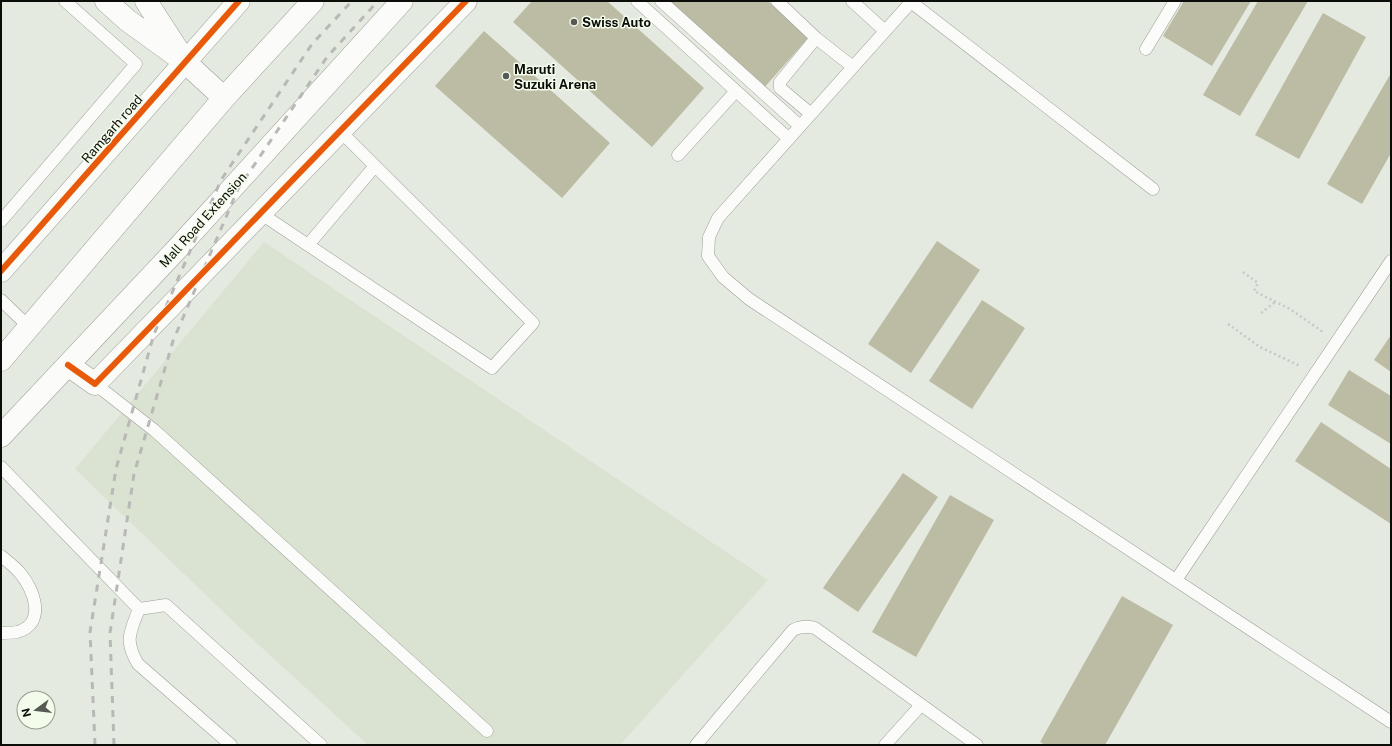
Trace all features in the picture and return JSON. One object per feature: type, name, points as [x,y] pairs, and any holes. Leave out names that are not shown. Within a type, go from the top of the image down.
[{"type":"street","points":[[106,1],[127,20],[185,62],[224,98]]},
{"type":"street","points":[[146,1],[185,62]]},
{"type":"street","name":"Ramgarh road","points":[[1,271],[239,1]]},
{"type":"street","points":[[1,360],[224,98],[313,1]]},
{"type":"street","name":"Mall Road Extension","points":[[1,436],[176,250],[402,1]]},
{"type":"street","points":[[68,364],[95,384],[466,1]]},
{"type":"lane","points":[[1,221],[136,64],[65,1]]},
{"type":"lane","points":[[637,1],[789,139]]},
{"type":"lane","points":[[661,1],[800,126]]},
{"type":"lane","points":[[777,1],[816,38],[852,67]]},
{"type":"lane","points":[[852,1],[885,31]]},
{"type":"lane","points":[[1153,189],[911,1],[718,218],[710,237],[708,256],[723,277],[749,300],[1391,722]]},
{"type":"lane","points":[[1146,49],[1175,1]]},
{"type":"lane","points":[[811,114],[779,86],[780,82],[816,38]]},
{"type":"lane","points":[[678,155],[736,91]]},
{"type":"lane","points":[[260,213],[492,368],[533,323],[340,131]]},
{"type":"lane","points":[[308,245],[375,166]]},
{"type":"lane","points":[[1176,580],[1391,261]]},
{"type":"lane","points":[[1,300],[29,327]]},
{"type":"lane","points":[[95,384],[154,430],[487,731]]},
{"type":"lane","points":[[1,466],[139,609]]},
{"type":"lane","points":[[1,556],[20,573],[33,593],[36,604],[33,618],[26,628],[16,632],[1,633]]},
{"type":"lane","points":[[139,609],[166,605],[321,745]]},
{"type":"lane","points":[[139,609],[128,636],[129,647],[138,664],[232,745]]},
{"type":"lane","points":[[696,745],[793,630],[800,627],[815,628],[977,745]]},
{"type":"lane","points":[[885,745],[921,705]]},
{"type":"path","points":[[1243,272],[1258,283],[1254,291],[1290,309],[1336,342]]},
{"type":"path","points":[[1261,313],[1275,302]]},
{"type":"path","points":[[1228,324],[1260,347],[1315,374]]},
{"type":"shaded area","points":[[264,242],[768,580],[620,745],[368,745],[236,624],[75,469]]},
{"type":"building","points":[[532,1],[607,1],[704,88],[652,147],[513,22]]},
{"type":"building","points":[[665,1],[768,1],[809,37],[763,89]]},
{"type":"building","points":[[1184,1],[1251,1],[1212,66],[1163,36]]},
{"type":"building","points":[[1258,1],[1308,1],[1240,116],[1203,95]]},
{"type":"building","points":[[1323,13],[1366,37],[1299,159],[1255,135]]},
{"type":"building","points":[[484,31],[610,143],[562,198],[435,86]]},
{"type":"building","points":[[1391,73],[1391,153],[1362,204],[1327,184]]},
{"type":"building","points":[[937,241],[980,270],[911,373],[868,344]]},
{"type":"building","points":[[982,300],[1025,328],[972,409],[929,381]]},
{"type":"building","points":[[1391,335],[1391,372],[1374,360]]},
{"type":"building","points":[[1349,370],[1391,396],[1391,444],[1328,405]]},
{"type":"building","points":[[1321,422],[1391,469],[1391,524],[1295,461]]},
{"type":"building","points":[[903,473],[938,497],[858,612],[823,588]]},
{"type":"building","points":[[950,495],[994,520],[916,657],[872,632]]},
{"type":"building","points":[[1122,596],[1173,625],[1105,745],[1045,745],[1040,742]]},
{"type":"railway","points":[[95,745],[90,632],[116,469],[154,334],[221,180],[312,44],[352,1]]},
{"type":"railway","points":[[114,745],[110,633],[134,474],[173,341],[238,189],[327,57],[378,1]]},
{"type":"cycle path","points":[[1,271],[239,1]]},
{"type":"cycle path","points":[[68,365],[95,384],[466,1]]},
{"type":"place","name":"Swiss Auto","points":[[574,22]]},
{"type":"place","name":"Maruti Suzuki Arena","points":[[506,76]]}]
